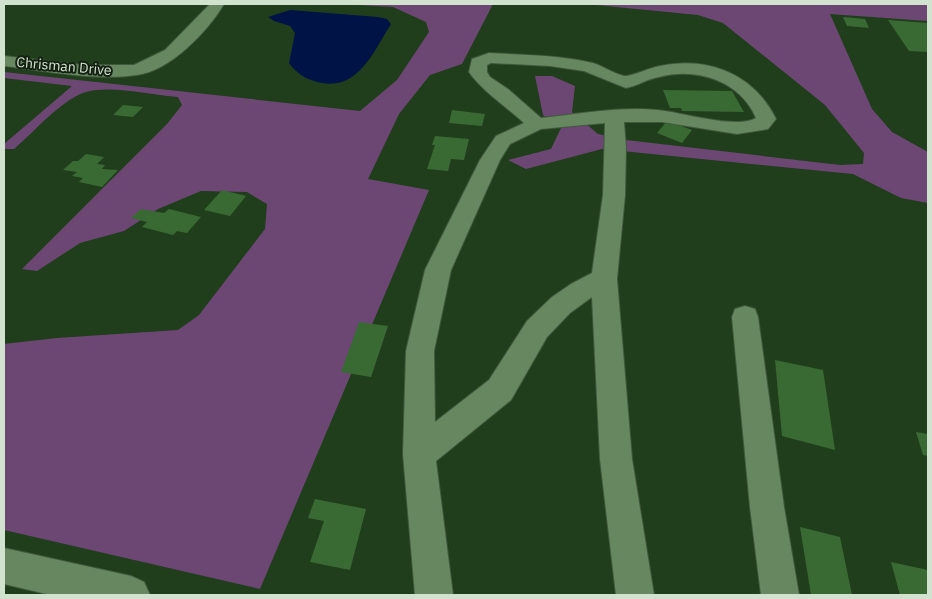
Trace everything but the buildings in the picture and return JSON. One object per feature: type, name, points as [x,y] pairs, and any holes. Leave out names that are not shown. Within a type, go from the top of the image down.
[{"type":"street","name":"Chrisman Drive","points":[[4,61],[83,70],[137,70],[171,54],[212,12],[217,4]]},
{"type":"street","points":[[434,595],[419,454],[420,351],[438,270],[490,160],[503,140],[537,124],[626,115],[662,116],[737,128],[761,125],[766,119],[763,109],[754,95],[740,84],[702,70],[668,69],[642,76],[626,83],[588,67],[550,61],[489,58],[478,63],[478,72],[484,81],[537,124]]},
{"type":"street","points":[[626,83],[626,115],[616,147],[614,196],[604,279],[616,459],[635,595]]},
{"type":"street","points":[[419,454],[500,390],[537,329],[561,305],[580,291],[604,279]]},
{"type":"street","points":[[745,317],[767,507],[780,595]]},
{"type":"street","points":[[4,566],[131,595]]},
{"type":"shaded area","points":[[340,4],[493,4],[462,64],[430,75],[399,114],[368,179],[429,190],[260,589],[4,530],[4,344],[57,338],[178,330],[199,315],[265,229],[267,204],[247,192],[201,191],[158,209],[124,231],[80,243],[37,271],[22,269],[167,124],[182,105],[178,97],[119,90],[86,92],[67,101],[14,149],[4,149],[4,144],[72,86],[4,78],[4,72],[360,111],[397,80],[429,32],[426,22],[393,7]]},
{"type":"shaded area","points":[[586,4],[928,4],[928,21],[830,14],[872,109],[892,132],[928,152],[928,203],[901,198],[853,174],[602,149],[526,169],[508,160],[551,149],[561,128],[543,115],[535,76],[552,76],[575,86],[572,112],[598,134],[626,140],[840,165],[863,164],[864,153],[825,105],[723,23],[698,15]]},
{"type":"shaded area","points":[[290,10],[378,17],[387,19],[391,24],[372,56],[356,74],[335,84],[322,83],[299,74],[292,67],[289,63],[295,33],[290,26],[268,17]]}]
